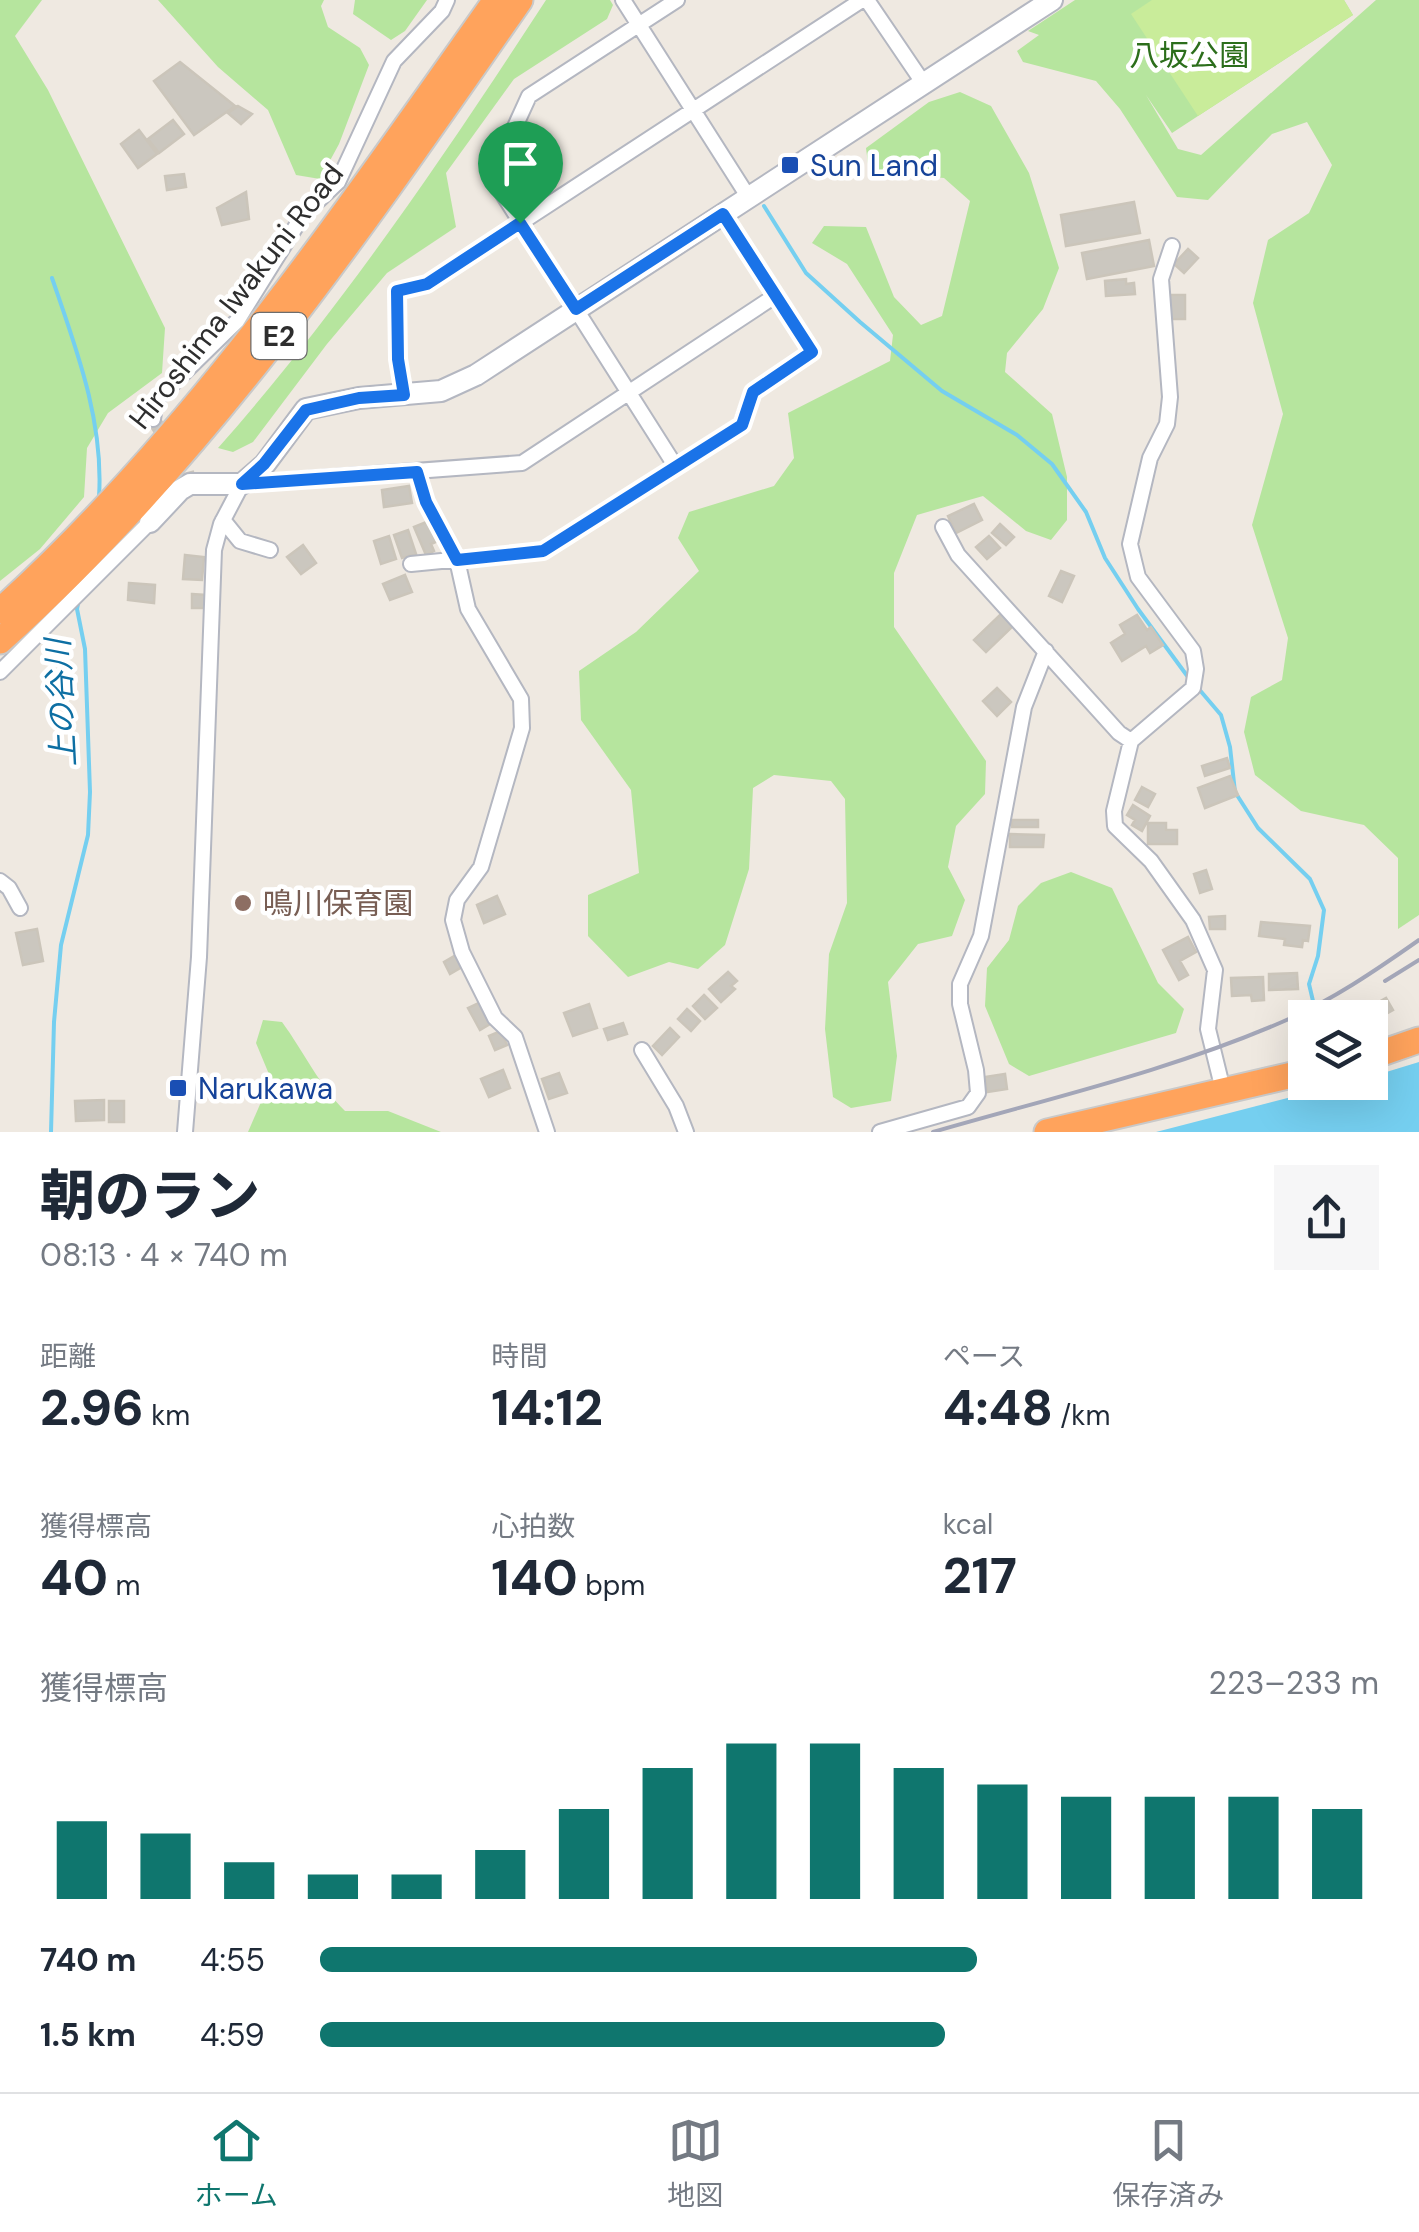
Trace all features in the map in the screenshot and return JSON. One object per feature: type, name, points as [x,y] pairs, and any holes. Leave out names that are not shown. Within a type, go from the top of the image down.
[{"type":"highway","name":"Hiroshima Iwakuni Road","points":[[0,611],[118,494],[204,397],[342,218],[496,0]]},
{"type":"highway","name":"Hiroshima Iwakuni Road","points":[[0,641],[88,559],[232,396],[307,300],[520,0]]},
{"type":"highway","points":[[1388,1050],[1419,1040]]},
{"type":"highway","points":[[1047,1132],[1288,1076]]},
{"type":"street","points":[[152,420],[156,400],[236,321],[303,215],[338,182],[394,61],[447,0]]},
{"type":"street","points":[[624,0],[749,198]]},
{"type":"street","points":[[676,467],[492,177],[529,96],[677,0]]},
{"type":"street","points":[[404,395],[398,359],[397,291],[427,284],[864,0],[924,84]]},
{"type":"street","points":[[185,1132],[199,957],[214,550],[223,520],[242,484],[264,464],[306,410],[359,398],[441,391],[476,375],[1052,0]]},
{"type":"street","points":[[411,564],[543,551],[742,425],[753,392],[812,352],[723,214]]},
{"type":"street","points":[[1172,246],[1160,279],[1170,396],[1167,424],[1150,458],[1130,544],[1138,577],[1192,651],[1196,668],[1193,688],[1132,741],[1114,811],[1115,826],[1151,861],[1193,920],[1215,970],[1208,1029],[1222,1090]]},
{"type":"street","points":[[0,672],[190,484],[242,484],[522,463],[776,296]]},
{"type":"street","points":[[417,472],[426,502],[457,560],[468,609],[521,700],[522,728],[481,867],[457,900],[453,920],[462,952],[495,1018],[514,1037],[547,1132]]},
{"type":"street","points":[[223,520],[240,540],[270,550]]},
{"type":"street","points":[[943,527],[958,556],[1119,733],[1132,741]]},
{"type":"street","points":[[880,1132],[968,1106],[978,1093],[960,1004],[960,984],[981,936],[1024,707],[1046,651]]},
{"type":"street","points":[[0,881],[9,888],[20,908]]},
{"type":"street","points":[[642,1050],[676,1106],[686,1132]]},
{"type":"green space","points":[[0,0],[42,0],[15,36],[48,90],[165,328],[162,373],[108,413],[87,448],[84,497],[40,549],[0,581]]},
{"type":"green space","points":[[158,0],[324,0],[321,6],[328,27],[360,48],[369,65],[339,144],[320,179],[296,175],[268,110],[218,67]]},
{"type":"green space","points":[[355,0],[427,0],[405,31],[391,40],[353,14]]},
{"type":"green space","points":[[546,0],[610,0],[613,5],[607,19],[514,79],[446,173],[456,227],[387,273],[253,442],[233,452],[218,448],[307,341],[390,230]]},
{"type":"green space","points":[[1075,0],[1344,0],[1353,15],[1172,133],[1146,95],[1178,149],[1201,155],[1376,0],[1419,0],[1419,915],[1398,929],[1398,858],[1364,825],[1301,811],[1255,775],[1244,732],[1251,697],[1282,680],[1288,638],[1252,525],[1283,414],[1253,303],[1268,240],[1309,213],[1332,165],[1307,122],[1272,134],[1208,200],[1177,197],[1120,109],[1096,81],[1023,62],[1017,51],[1039,35],[1028,31]]},
{"type":"green space","name":"八坂公園","points":[[1152,0],[1344,0],[1353,15],[1198,116],[1131,14]]},
{"type":"green space","points":[[960,92],[991,106],[1029,173],[1059,268],[1043,309],[1007,353],[1005,372],[1052,414],[1067,477],[1067,520],[1051,540],[1026,531],[983,496],[917,515],[894,573],[894,627],[986,761],[985,794],[956,826],[948,867],[965,900],[952,936],[918,944],[888,982],[897,1056],[891,1101],[851,1108],[833,1097],[825,1029],[829,954],[847,903],[845,799],[831,781],[774,775],[753,788],[749,869],[725,945],[698,969],[669,962],[628,977],[588,936],[588,895],[639,873],[631,790],[581,720],[579,671],[636,632],[699,571],[678,538],[689,512],[774,486],[794,458],[788,413],[890,361],[893,335],[847,264],[812,243],[824,226],[866,227],[894,297],[921,325],[942,316],[970,201],[944,178],[869,172],[866,148],[929,102]]},
{"type":"green space","points":[[1071,872],[1112,888],[1158,983],[1184,1009],[1176,1033],[1029,1076],[1009,1064],[985,1006],[987,968],[1009,940],[1018,906],[1041,883]]},
{"type":"green space","points":[[263,1020],[282,1022],[345,1111],[388,1111],[441,1132],[248,1132],[271,1079],[256,1043]]},
{"type":"water","points":[[1419,1062],[1419,1132],[1156,1132],[1288,1098],[1388,1100],[1388,1071]]},
{"type":"building","points":[[180,62],[235,106],[194,135],[154,81]]},
{"type":"building","points":[[238,106],[252,114],[241,124],[228,113]]},
{"type":"building","points":[[173,120],[184,134],[159,153],[148,139]]},
{"type":"building","points":[[139,130],[157,154],[138,168],[121,144]]},
{"type":"building","points":[[184,174],[186,187],[167,190],[165,176]]},
{"type":"building","points":[[246,192],[249,219],[222,225],[217,208]]},
{"type":"building","points":[[1134,202],[1140,233],[1066,246],[1061,215]]},
{"type":"building","points":[[1149,240],[1154,266],[1087,279],[1082,253]]},
{"type":"building","points":[[1188,249],[1198,258],[1184,273],[1174,264]]},
{"type":"building","points":[[1126,279],[1126,284],[1134,283],[1135,294],[1106,296],[1105,281]]},
{"type":"building","points":[[1170,295],[1185,295],[1185,319],[1170,319]]},
{"type":"building","points":[[409,486],[412,503],[384,507],[382,490]]},
{"type":"building","points":[[974,504],[982,520],[956,533],[948,516]]},
{"type":"building","points":[[431,520],[440,540],[431,544],[434,551],[426,555],[414,527]]},
{"type":"building","points":[[1000,524],[1014,537],[1006,545],[992,533]]},
{"type":"building","points":[[408,530],[416,554],[402,558],[394,535]]},
{"type":"building","points":[[389,536],[396,559],[381,564],[374,541]]},
{"type":"building","points":[[989,536],[1000,548],[987,559],[976,547]]},
{"type":"building","points":[[303,545],[316,563],[301,574],[287,557]]},
{"type":"building","points":[[185,555],[204,557],[202,580],[183,579]]},
{"type":"building","points":[[1061,571],[1074,576],[1062,602],[1049,596]]},
{"type":"building","points":[[405,575],[412,592],[390,600],[383,584]]},
{"type":"building","points":[[129,583],[155,585],[154,603],[128,600]]},
{"type":"building","points":[[192,594],[206,595],[206,608],[192,608]]},
{"type":"building","points":[[1001,614],[1013,626],[986,652],[974,640]]},
{"type":"building","points":[[1137,615],[1163,645],[1150,653],[1146,646],[1122,661],[1111,643],[1125,634],[1120,625]]},
{"type":"building","points":[[997,688],[1011,702],[997,716],[983,701]]},
{"type":"building","points":[[1227,758],[1230,768],[1205,776],[1202,766]]},
{"type":"building","points":[[1230,776],[1238,795],[1205,808],[1198,788]]},
{"type":"building","points":[[1142,787],[1155,794],[1148,807],[1135,800]]},
{"type":"building","points":[[1133,805],[1150,816],[1142,831],[1132,825],[1135,820],[1127,815]]},
{"type":"building","points":[[1012,820],[1038,820],[1038,827],[1012,827]]},
{"type":"building","points":[[1148,823],[1166,823],[1166,830],[1177,830],[1177,844],[1148,844]]},
{"type":"building","points":[[1010,834],[1044,835],[1043,847],[1010,847]]},
{"type":"building","points":[[1206,870],[1212,889],[1200,893],[1194,874]]},
{"type":"building","points":[[497,896],[505,914],[484,923],[477,905]]},
{"type":"building","points":[[1225,916],[1225,929],[1210,929],[1209,917]]},
{"type":"building","points":[[1261,922],[1310,926],[1308,941],[1303,940],[1302,947],[1284,945],[1285,939],[1259,936]]},
{"type":"building","points":[[37,929],[43,961],[23,965],[16,933]]},
{"type":"building","points":[[1188,937],[1196,952],[1180,961],[1188,975],[1179,980],[1163,950]]},
{"type":"building","points":[[456,955],[462,967],[450,974],[444,962]]},
{"type":"building","points":[[728,972],[737,981],[731,986],[735,989],[721,1002],[709,989]]},
{"type":"building","points":[[1297,973],[1298,989],[1269,990],[1269,974]]},
{"type":"building","points":[[1263,977],[1264,1000],[1252,1001],[1251,995],[1232,996],[1231,978]]},
{"type":"building","points":[[704,995],[717,1008],[705,1019],[693,1006]]},
{"type":"building","points":[[479,1003],[490,1024],[480,1030],[468,1008]]},
{"type":"building","points":[[589,1004],[597,1028],[573,1036],[564,1013]]},
{"type":"building","points":[[687,1009],[700,1021],[691,1031],[678,1019]]},
{"type":"building","points":[[623,1023],[627,1034],[608,1040],[604,1029]]},
{"type":"building","points":[[670,1028],[679,1037],[662,1055],[653,1046]]},
{"type":"building","points":[[501,1031],[507,1045],[495,1050],[489,1036]]},
{"type":"building","points":[[503,1070],[510,1088],[489,1097],[481,1079]]},
{"type":"building","points":[[559,1073],[567,1093],[549,1099],[542,1079]]},
{"type":"building","points":[[1005,1074],[1007,1089],[987,1092],[985,1077]]},
{"type":"building","points":[[104,1100],[104,1120],[76,1121],[75,1101]]},
{"type":"building","points":[[109,1101],[124,1101],[124,1122],[109,1122]]},
{"type":"waterway","points":[[764,206],[806,273],[860,322],[942,391],[1017,435],[1052,464],[1086,512],[1105,558],[1188,677]]},
{"type":"waterway","name":"上の谷川","points":[[52,278],[93,413],[99,497]]},
{"type":"waterway","name":"上の谷川","points":[[51,1132],[61,945],[88,835],[85,649],[77,609],[79,599]]},
{"type":"waterway","points":[[1198,688],[1221,715],[1230,747],[1235,792],[1258,828],[1310,879],[1324,910],[1318,956],[1309,984],[1313,1000]]},
{"type":"tunnel","points":[[153,419],[187,472],[190,484]]},
{"type":"railway","points":[[933,1132],[1109,1083],[1239,1039],[1318,1005],[1419,940]]},
{"type":"railway","points":[[1385,981],[1419,960]]},
{"type":"place","name":"Sun Land","points":[[790,165]]},
{"type":"place","name":"鳴川保育園","points":[[243,903]]},
{"type":"place","name":"Narukawa","points":[[178,1088]]},
{"type":"route","points":[[723,214],[812,352],[753,392],[742,425],[543,551],[457,560],[426,502],[417,472],[242,484],[264,464],[306,410],[359,398],[404,395],[398,359],[397,291],[427,284],[520,223],[576,309],[723,214]]}]
